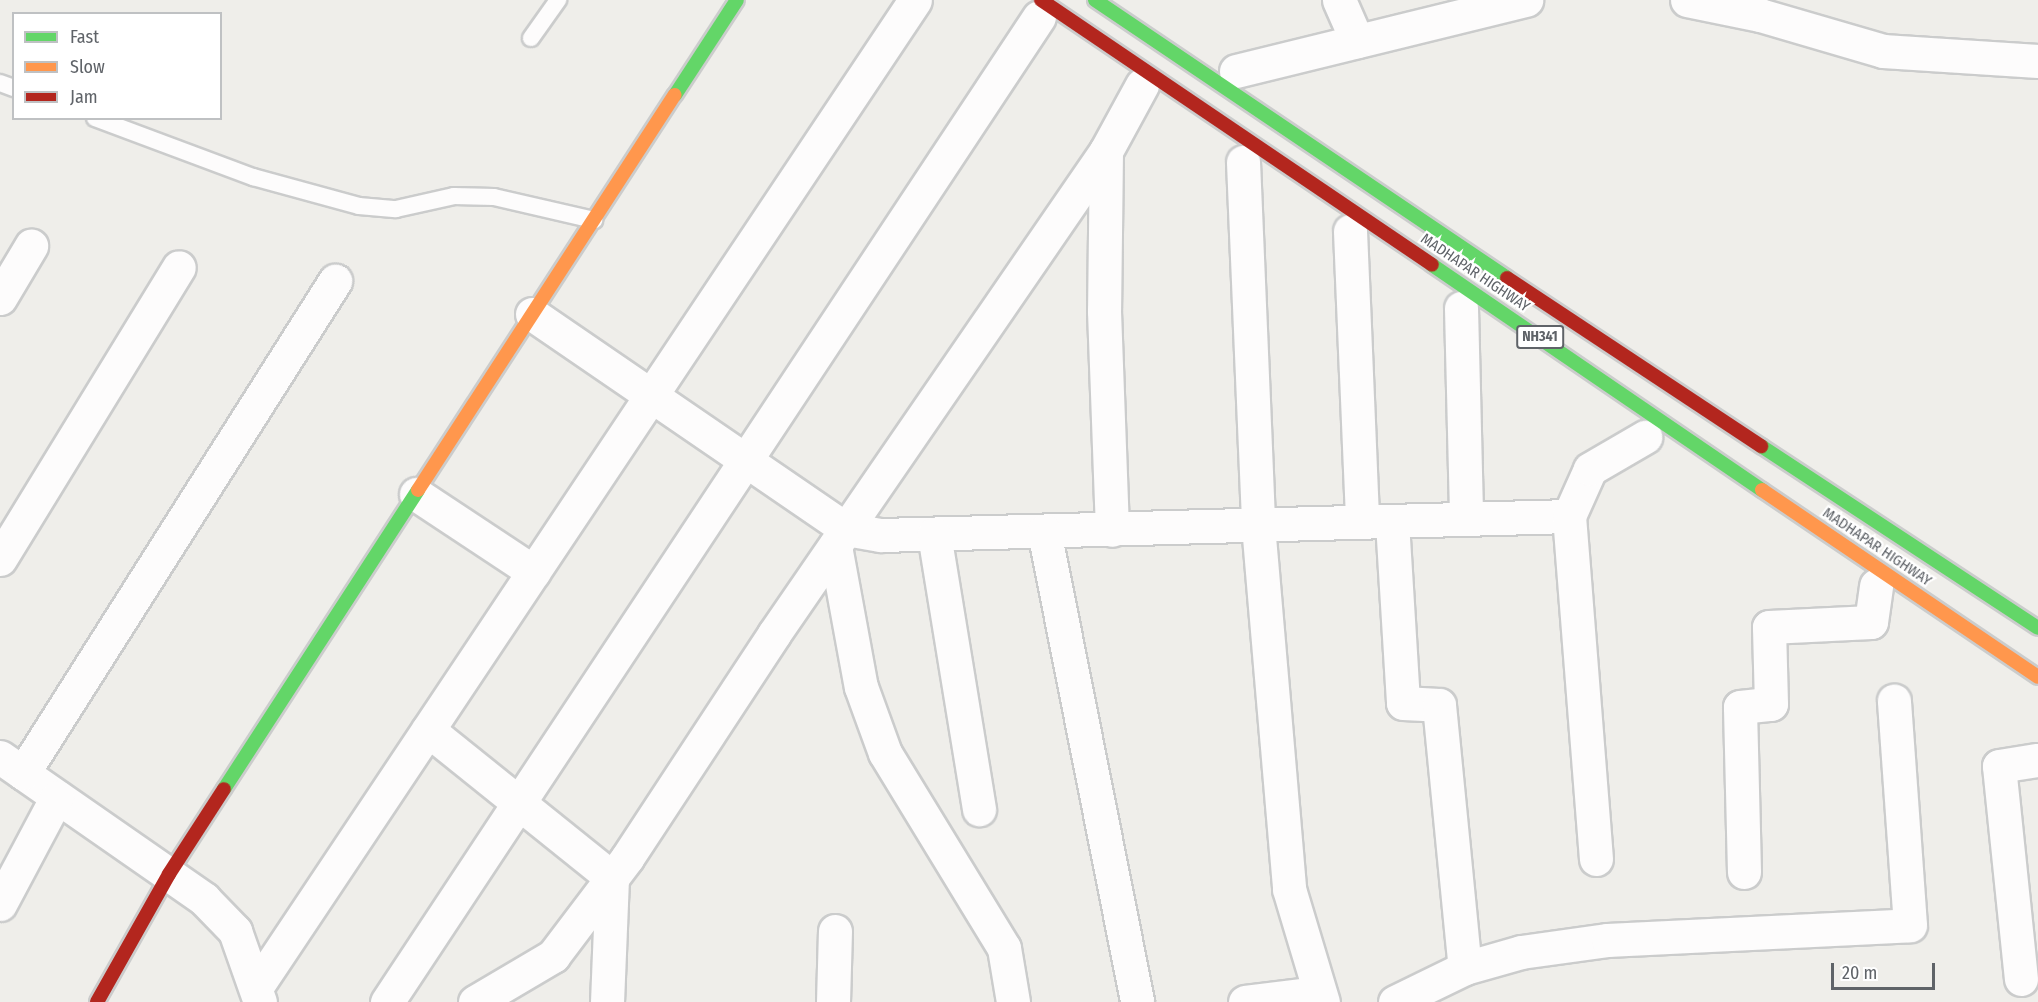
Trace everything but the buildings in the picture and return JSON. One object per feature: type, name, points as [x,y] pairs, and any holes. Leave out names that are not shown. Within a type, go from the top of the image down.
[{"type":"main road","points":[[97,1002],[169,874],[737,0]]},
{"type":"main road","name":"MADHAPAR HIGHWAY","points":[[1095,0],[1571,321],[2038,628]]},
{"type":"main road","name":"MADHAPAR HIGHWAY","points":[[1040,8],[2038,677]]},
{"type":"street","points":[[259,994],[428,730],[915,0]]},
{"type":"street","points":[[1339,0],[1357,41]]},
{"type":"street","points":[[1236,71],[1526,0]]},
{"type":"street","points":[[1687,0],[1760,15],[1883,51],[2038,61]]},
{"type":"street","points":[[387,1002],[749,460],[1040,8]]},
{"type":"street","points":[[475,1002],[553,956],[612,878],[840,538],[1106,151],[1142,85]]},
{"type":"street","points":[[1106,151],[1104,311],[1112,530]]},
{"type":"street","points":[[1243,162],[1258,525],[1289,889],[1320,998],[1245,1002]]},
{"type":"street","points":[[1350,231],[1377,522],[1403,704],[1439,705],[1465,968]]},
{"type":"street","points":[[0,298],[31,246]]},
{"type":"street","points":[[0,559],[179,267]]},
{"type":"street","points":[[259,994],[235,931],[204,899],[12,765],[334,281]]},
{"type":"street","points":[[1461,308],[1466,519]]},
{"type":"street","points":[[532,314],[749,460],[840,538],[861,687],[885,753],[1004,948],[1013,1002]]},
{"type":"street","points":[[1596,860],[1569,516],[1590,469],[1646,437]]},
{"type":"street","points":[[416,494],[534,572]]},
{"type":"street","points":[[840,538],[1569,516]]},
{"type":"street","points":[[1044,531],[1137,1002]]},
{"type":"street","points":[[934,534],[979,809]]},
{"type":"street","points":[[1744,872],[1740,707],[1771,704],[1769,627],[1871,622],[1876,585]]},
{"type":"street","points":[[1395,1002],[1465,968],[1521,952],[1608,940],[1910,925],[1894,700]]},
{"type":"street","points":[[428,730],[518,806],[612,878]]},
{"type":"street","points":[[2021,979],[1999,766],[2038,759]]},
{"type":"street","points":[[0,904],[57,797]]},
{"type":"street","points":[[607,1002],[612,878]]},
{"type":"street","points":[[833,1002],[835,931]]},
{"type":"lane","points":[[531,39],[558,0]]},
{"type":"lane","points":[[101,120],[253,177],[358,206],[396,210],[454,196],[494,197],[594,220]]},
{"type":"traffic: fast","points":[[675,95],[737,0]]},
{"type":"traffic: fast","points":[[1095,0],[1507,278]]},
{"type":"traffic: fast","points":[[1432,265],[1762,490]]},
{"type":"traffic: fast","points":[[1761,446],[2038,628]]},
{"type":"traffic: fast","points":[[224,789],[418,490]]},
{"type":"traffic: slow","points":[[418,490],[675,95]]},
{"type":"traffic: slow","points":[[1762,490],[2038,677]]},
{"type":"traffic: jam","points":[[1041,0],[1432,265]]},
{"type":"traffic: jam","points":[[1507,278],[1761,446]]},
{"type":"traffic: jam","points":[[97,1002],[169,874],[224,789]]}]
